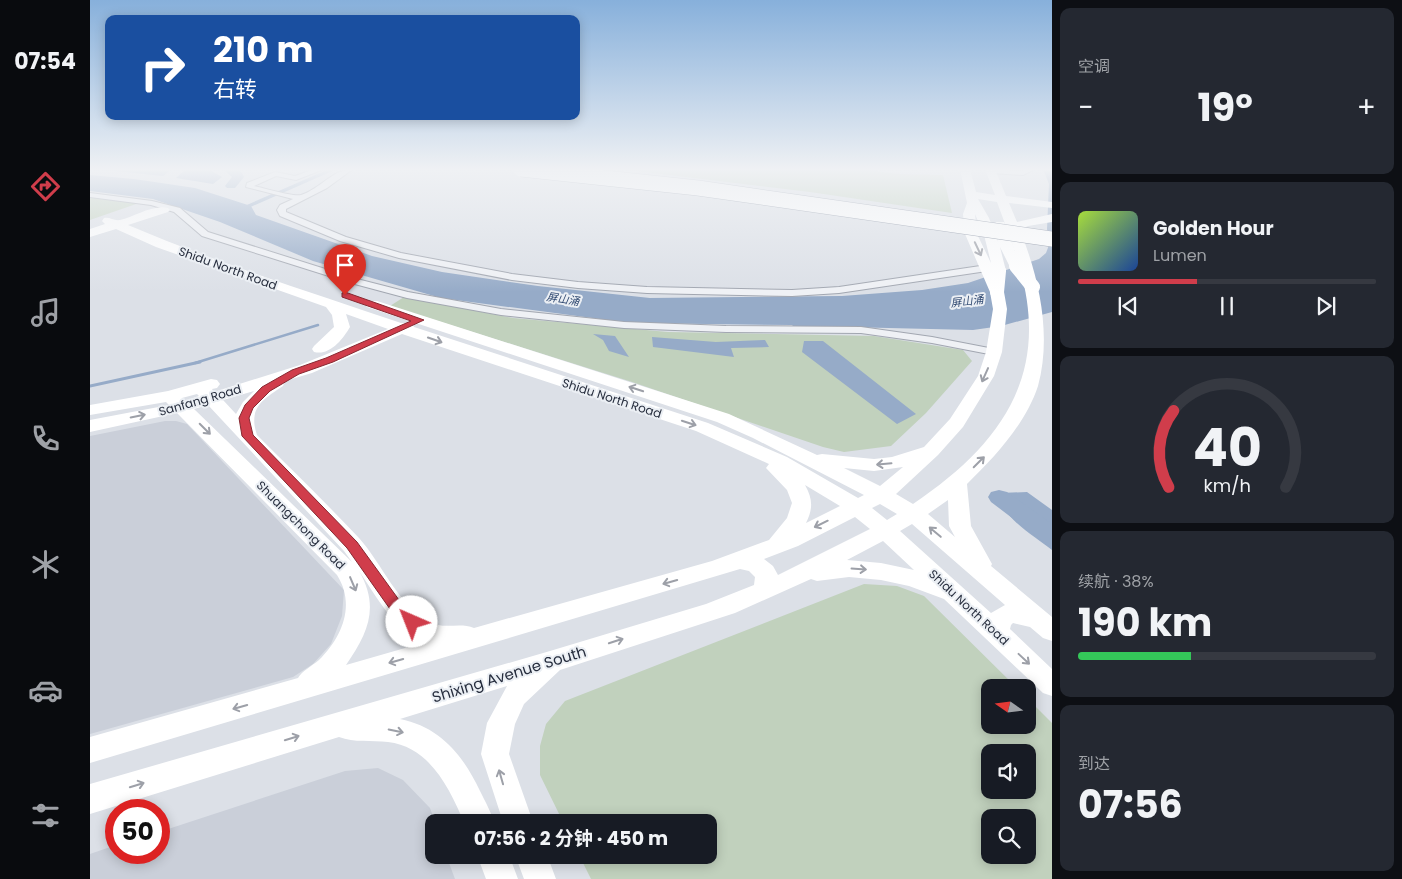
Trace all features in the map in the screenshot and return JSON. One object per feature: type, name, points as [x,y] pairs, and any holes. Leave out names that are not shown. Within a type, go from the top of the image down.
[{"type":"highway","points":[[851,210],[1052,239]]},
{"type":"highway","points":[[899,210],[1052,232]]},
{"type":"main road","points":[[90,226],[158,210]]},
{"type":"main road","points":[[158,223],[162,210]]},
{"type":"main road","points":[[90,750],[718,568],[772,547],[881,495],[901,480],[957,423],[986,376],[994,352],[1000,309],[983,214],[980,210]]},
{"type":"main road","points":[[914,514],[957,482],[983,458],[1022,403],[1030,384],[1037,359],[1039,322],[1033,287],[1022,264],[1003,239],[1001,210]]},
{"type":"main road","points":[[1005,210],[1016,228],[1022,264]]},
{"type":"main road","points":[[1016,228],[1048,210]]},
{"type":"main road","points":[[90,235],[122,220]]},
{"type":"main road","name":"Shidu North Road","points":[[122,220],[141,236],[168,241]]},
{"type":"main road","name":"Shidu North Road","points":[[122,220],[168,241],[325,297],[403,322],[499,347],[640,390],[722,418],[760,434],[881,495],[914,514],[1045,625]]},
{"type":"main road","points":[[90,235],[141,236]]},
{"type":"main road","points":[[320,349],[337,335],[342,327],[339,315],[325,297]]},
{"type":"main road","name":"Shidu North Road","points":[[403,322],[485,357],[702,427],[780,461],[857,507],[957,595],[1052,685]]},
{"type":"main road","name":"Sanfang Road","points":[[298,367],[320,349],[403,322]]},
{"type":"main road","name":"Sanfang Road","points":[[90,426],[298,367],[403,322]]},
{"type":"main road","points":[[485,357],[480,354],[480,351],[485,347],[499,347]]},
{"type":"main road","points":[[248,436],[244,418],[249,407],[266,389],[298,367]]},
{"type":"main road","name":"Shuangchong Road","points":[[205,392],[352,545],[402,615],[433,634],[451,636],[498,632]]},
{"type":"main road","name":"Sanfang Road","points":[[90,410],[176,401]]},
{"type":"main road","name":"Shuangchong Road","points":[[176,401],[345,569],[354,584],[359,598],[353,631],[333,662],[318,677],[294,691]]},
{"type":"main road","points":[[735,441],[762,446],[766,443],[760,434]]},
{"type":"main road","points":[[735,441],[788,476],[800,493],[803,508],[794,527],[772,547]]},
{"type":"main road","points":[[811,459],[874,465],[894,463],[931,451]]},
{"type":"main road","points":[[957,482],[960,526],[989,578]]},
{"type":"main road","name":"Shixing Avenue South","points":[[90,799],[552,662],[739,601],[794,578],[886,531],[914,514]]},
{"type":"main road","points":[[738,560],[762,567],[767,575],[767,582],[763,591]]},
{"type":"main road","points":[[794,578],[838,568],[868,570],[918,579],[957,595]]},
{"type":"main road","points":[[1006,642],[998,630],[999,620],[1010,613],[1024,614],[1045,625]]},
{"type":"main road","points":[[515,814],[502,782],[495,754],[501,723],[515,696],[552,662]]},
{"type":"main road","points":[[330,727],[391,730],[413,735],[432,748],[458,775],[475,814]]},
{"type":"main road","points":[[496,864],[502,879]]},
{"type":"main road","points":[[534,864],[540,879]]},
{"type":"street","points":[[177,210],[205,234],[354,281],[404,294],[501,312],[624,324],[726,329],[861,330],[885,332],[994,352]]},
{"type":"street","points":[[281,210],[283,214],[343,239],[445,265],[578,285],[647,290],[792,294],[992,271]]},
{"type":"shaded area","points":[[165,421],[187,424],[344,590],[342,616],[331,644],[313,664],[293,677],[90,734],[90,436]]},
{"type":"shaded area","points":[[378,768],[403,780],[430,808],[432,814],[425,814],[425,864],[449,864],[455,879],[90,879],[90,854],[105,849],[105,864],[170,864],[170,828],[345,771]]},
{"type":"green space","points":[[90,210],[119,210],[90,220]]},
{"type":"green space","points":[[932,210],[951,210],[952,213]]},
{"type":"green space","points":[[404,297],[513,318],[668,332],[874,336],[963,350],[972,361],[926,413],[891,446],[844,452],[823,447],[632,382],[390,306]]},
{"type":"green space","points":[[864,584],[897,586],[924,596],[1008,679],[981,679],[981,734],[1036,734],[1036,707],[1052,723],[1052,879],[591,879],[584,864],[717,864],[717,814],[559,814],[540,775],[540,746],[546,724],[565,701]]},
{"type":"water","name":"屏山涌","points":[[185,210],[253,210],[256,215],[372,256],[442,272],[538,286],[650,298],[842,296],[922,290],[968,283],[1039,259],[1046,253],[1049,245],[1048,210],[1052,210],[1052,312],[1001,326],[973,330],[804,326],[805,329],[796,329],[792,325],[630,323],[441,298],[313,261],[220,222]]},
{"type":"water","points":[[593,334],[615,336],[629,357],[609,351],[603,340]]},
{"type":"water","points":[[652,337],[716,342],[765,340],[769,347],[731,348],[734,357],[653,347]]},
{"type":"water","points":[[804,341],[823,341],[916,414],[897,424],[802,352]]},
{"type":"water","points":[[1027,492],[1052,510],[1052,550],[1011,518],[1001,502],[1000,493]]},
{"type":"waterway","points":[[195,363],[318,325]]},
{"type":"waterway","points":[[90,386],[200,362]]},
{"type":"waterway","points":[[999,497],[1052,536]]},
{"type":"route","points":[[345,295],[420,320],[282,379],[255,399],[244,418],[248,436],[352,545],[402,615],[412,622]]}]
